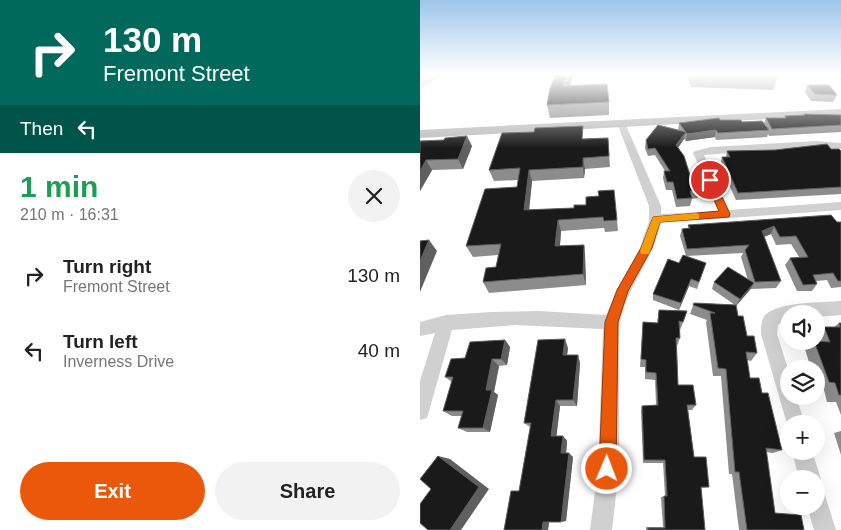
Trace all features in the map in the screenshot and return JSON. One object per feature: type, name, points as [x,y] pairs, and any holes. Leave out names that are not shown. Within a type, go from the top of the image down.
[{"type":"street","points":[[420,134],[841,112]]},
{"type":"street","points":[[600,530],[607,469],[612,322],[623,290],[652,237],[656,219],[654,206],[621,123]]},
{"type":"street","points":[[725,214],[698,153],[711,150],[816,144],[841,146]]},
{"type":"street","points":[[656,219],[841,206]]},
{"type":"street","points":[[792,415],[769,334],[770,321],[782,313],[841,308]]},
{"type":"street","points":[[420,328],[446,322],[538,317],[612,322]]},
{"type":"street","points":[[420,411],[446,322]]},
{"type":"street","points":[[820,515],[825,530]]},
{"type":"building","points":[[548,99],[609,99],[609,102],[547,105]]},
{"type":"building","points":[[804,114],[841,115],[841,125],[772,129],[766,118],[786,118],[785,116]]},
{"type":"building","points":[[719,118],[720,120],[741,120],[742,122],[762,121],[769,130],[718,133],[716,130],[687,134],[679,123]]},
{"type":"building","points":[[658,125],[686,132],[676,145],[684,156],[690,175],[694,174],[700,191],[690,191],[692,198],[677,199],[673,182],[667,182],[664,171],[670,171],[655,148],[648,149],[646,140]]},
{"type":"building","points":[[583,126],[582,139],[608,138],[609,156],[583,158],[583,167],[529,170],[524,210],[574,208],[574,205],[586,205],[586,197],[599,196],[598,191],[614,190],[617,220],[604,221],[603,217],[558,220],[555,246],[584,245],[583,274],[483,282],[486,268],[496,267],[501,244],[466,246],[485,189],[517,187],[520,168],[489,170],[502,133],[534,132],[535,128]]},
{"type":"building","points":[[467,136],[458,159],[426,160],[420,171],[420,141],[444,140],[445,138]]},
{"type":"building","points":[[827,144],[831,149],[839,149],[841,151],[841,187],[738,193],[722,157],[730,157],[727,151],[775,150]]},
{"type":"building","points":[[831,215],[837,222],[841,222],[841,281],[838,281],[833,273],[813,275],[817,284],[803,285],[790,258],[808,257],[796,236],[780,237],[774,226],[762,231],[781,281],[755,282],[745,250],[749,245],[687,249],[682,229],[690,228],[688,225]]},
{"type":"building","points":[[429,240],[420,261],[420,241]]},
{"type":"building","points":[[683,255],[706,263],[699,282],[691,279],[681,303],[653,294],[668,259],[679,263]]},
{"type":"building","points":[[728,267],[754,283],[740,299],[714,282]]},
{"type":"building","points":[[694,303],[736,305],[738,316],[743,316],[747,336],[754,336],[757,353],[746,352],[750,378],[759,378],[762,393],[768,393],[780,442],[780,450],[766,448],[775,513],[780,515],[801,515],[804,530],[747,530],[739,472],[735,472],[726,369],[718,368],[710,313],[715,313],[693,305]]},
{"type":"building","points":[[659,310],[687,311],[683,322],[679,321],[680,338],[676,338],[678,385],[693,385],[696,405],[687,405],[694,457],[706,457],[709,487],[701,487],[705,530],[648,530],[648,528],[665,528],[664,496],[667,496],[665,460],[644,460],[642,406],[658,405],[656,373],[646,372],[646,360],[641,359],[643,322],[658,323]]},
{"type":"building","points":[[839,323],[841,323],[841,395],[839,395],[835,383],[829,382],[825,371],[825,360],[821,360],[817,350],[825,350],[825,342],[830,342],[825,327],[840,327]]},
{"type":"building","points":[[565,339],[563,355],[578,355],[573,400],[556,400],[551,436],[563,436],[561,453],[569,453],[561,522],[543,522],[542,530],[504,530],[511,491],[519,491],[531,423],[524,423],[538,340]]},
{"type":"building","points":[[505,340],[501,359],[492,359],[486,390],[492,390],[483,428],[458,428],[463,411],[443,411],[453,377],[445,377],[451,359],[465,358],[470,342]]},
{"type":"building","points":[[438,456],[479,487],[450,530],[428,530],[420,523],[420,504],[431,489],[420,479]]},
{"type":"slow traffic","points":[[645,251],[652,237],[656,219],[696,216]]},
{"type":"route","points":[[607,469],[612,322],[623,290],[652,237],[656,219],[725,214],[710,180]]}]
